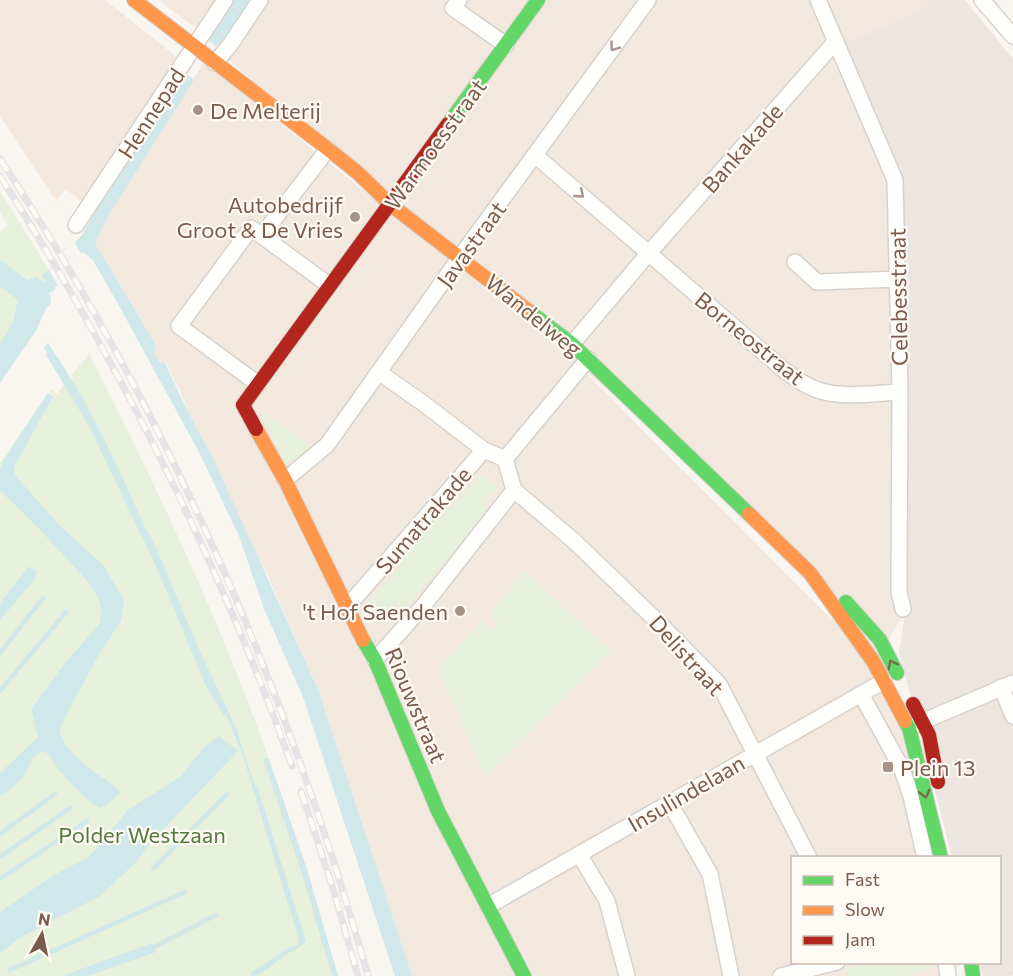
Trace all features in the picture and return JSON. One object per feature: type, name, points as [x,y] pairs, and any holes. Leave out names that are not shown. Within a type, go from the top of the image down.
[{"type":"main road","name":"Wandelweg","points":[[134,0],[328,149],[358,173],[391,205],[572,344],[810,573],[916,725]]},
{"type":"main road","name":"Warmoesstraat","points":[[250,420],[243,405],[329,285],[391,205],[538,0]]},
{"type":"main road","name":"Riouwstraat","points":[[250,420],[285,480],[356,627],[375,660],[438,811],[524,976]]},
{"type":"main road","points":[[810,573],[836,592],[880,640],[904,688],[916,725],[941,856]]},
{"type":"main road","points":[[916,725],[930,735],[941,798]]},
{"type":"main road","points":[[945,818],[953,856]]},
{"type":"street","name":"Hennepad","points":[[76,225],[196,48],[225,0]]},
{"type":"street","points":[[212,61],[230,45],[260,0]]},
{"type":"street","points":[[459,0],[453,8],[506,45]]},
{"type":"street","name":"Javastraat","points":[[285,480],[327,445],[460,257],[648,0]]},
{"type":"street","name":"Celebesstraat","points":[[818,0],[895,180],[900,392],[899,592],[903,609]]},
{"type":"street","points":[[982,0],[1013,36]]},
{"type":"street","name":"Bankakade","points":[[572,344],[648,254],[836,41]]},
{"type":"street","points":[[261,235],[328,149]]},
{"type":"street","points":[[536,156],[648,254]]},
{"type":"street","points":[[258,384],[179,326],[251,228],[329,285]]},
{"type":"street","name":"Borneostraat","points":[[648,254],[784,370],[802,382],[819,390],[838,394],[900,392]]},
{"type":"street","points":[[795,262],[817,282],[898,279]]},
{"type":"street","points":[[375,660],[424,605],[514,490],[505,459],[588,359]]},
{"type":"street","points":[[380,373],[484,450]]},
{"type":"street","name":"Sumatrakade","points":[[347,607],[484,450],[505,459]]},
{"type":"street","name":"Delistraat","points":[[514,490],[574,541],[719,684],[808,856]]},
{"type":"street","name":"Insulindelaan","points":[[488,906],[884,681]]},
{"type":"street","points":[[916,725],[1007,685],[1013,716]]},
{"type":"street","points":[[861,694],[901,767],[911,796],[925,856]]},
{"type":"street","points":[[669,802],[710,874],[731,976]]},
{"type":"street","points":[[579,854],[607,901],[627,976]]},
{"type":"street","points":[[781,976],[833,964]]},
{"type":"shaded area","points":[[0,0],[105,0],[179,59],[85,203],[65,189],[56,201],[0,116]]},
{"type":"shaded area","points":[[158,0],[240,0],[213,41]]},
{"type":"shaded area","points":[[245,0],[933,0],[920,10],[843,44],[880,132],[900,171],[903,199],[906,609],[880,655],[759,522],[214,47]]},
{"type":"shaded area","points":[[933,0],[965,0],[1013,59],[1013,975],[1010,976],[983,976],[979,964],[1001,964],[1001,856],[952,856],[899,652],[906,609],[903,199],[900,171],[880,132],[843,44],[920,10]]},
{"type":"shaded area","points":[[204,62],[572,359],[850,638],[903,724],[938,856],[791,856],[791,964],[956,964],[957,976],[412,976],[318,689],[212,456],[188,412],[165,361],[162,364],[153,353],[156,344],[95,243],[108,216]]},
{"type":"green space","points":[[0,191],[49,270],[43,275],[46,280],[43,283],[40,278],[39,280],[49,306],[45,309],[37,329],[0,382],[0,231],[8,226],[0,212]]},
{"type":"green space","name":"Polder Westzaan","points":[[91,352],[90,356],[147,470],[200,586],[271,764],[291,824],[269,759],[333,976],[0,976],[0,463],[51,389],[57,394],[66,382],[73,380],[71,376]],"holes":[[[49,393],[53,397],[39,423],[2,463]]]},
{"type":"green space","points":[[259,409],[315,449],[286,464]]},
{"type":"green space","points":[[480,473],[497,487],[482,504],[488,511],[450,563],[445,562],[404,610],[395,604],[375,624],[366,604],[400,568],[399,559],[446,507],[450,510]]},
{"type":"green space","points":[[525,572],[611,651],[485,778],[438,669],[481,621],[491,630],[498,624],[488,614]]},
{"type":"green space","points":[[870,964],[930,964],[930,969],[904,976],[848,976],[847,969]]},
{"type":"water","points":[[234,0],[251,0],[227,37],[216,46],[209,41]]},
{"type":"water","points":[[184,72],[194,80],[108,216],[95,243],[156,345],[154,353],[161,364],[164,361],[212,456],[318,689],[412,976],[395,976],[303,697],[264,609],[239,536],[200,454],[123,313],[93,260],[83,252],[81,253],[83,257],[72,262],[71,269],[64,273],[66,276],[58,280],[59,283],[49,293],[50,305],[46,308],[37,329],[0,383],[0,344],[13,322],[18,300],[0,286],[0,260],[27,280],[37,277],[45,281],[42,275],[58,263],[57,261],[64,255],[62,250],[72,245],[81,235],[93,212]]},
{"type":"water","points":[[48,343],[89,410],[113,456],[145,528],[152,538],[198,647],[236,728],[255,786],[257,786],[306,941],[259,974],[251,976],[252,972],[290,947],[297,945],[299,940],[242,753],[226,715],[224,716],[205,684],[159,573],[89,426],[46,355],[44,347]]},
{"type":"water","points":[[48,393],[53,397],[14,467],[15,475],[60,526],[103,565],[124,599],[121,621],[98,656],[59,731],[74,755],[116,787],[120,793],[100,808],[78,790],[58,769],[50,756],[43,751],[32,760],[21,780],[0,796],[0,773],[38,737],[31,709],[65,663],[100,623],[100,603],[89,584],[43,533],[0,491],[2,463]]},
{"type":"water","points":[[29,566],[37,572],[34,580],[0,620],[0,603]]},
{"type":"water","points":[[219,736],[238,751],[152,841],[134,864],[100,896],[19,938],[0,954],[0,912],[54,875],[89,857],[128,810],[181,776],[205,746]]},
{"type":"water","points":[[263,758],[269,759],[307,869],[338,976],[332,976],[304,880]]},
{"type":"water","points":[[152,943],[156,952],[88,976],[62,976]]},
{"type":"pier","points":[[75,243],[83,257],[72,262],[71,269],[64,273],[66,276],[58,281],[61,286],[59,288],[48,268],[56,266],[57,261],[64,255],[62,250]]},
{"type":"waterway","points":[[0,653],[43,598]]},
{"type":"waterway","points":[[0,691],[66,612]]},
{"type":"waterway","points":[[0,834],[55,794]]},
{"type":"waterway","points":[[153,869],[227,794]]},
{"type":"waterway","points":[[0,857],[70,808]]},
{"type":"waterway","points":[[0,879],[87,821]]},
{"type":"waterway","points":[[10,970],[185,892]]},
{"type":"waterway","points":[[154,947],[216,915]]},
{"type":"railway","points":[[0,159],[60,254],[116,351],[168,451],[216,553],[300,762],[336,868],[368,976]]},
{"type":"railway","points":[[0,176],[85,317],[162,463],[232,612],[292,766]]},
{"type":"railway","points":[[301,791],[358,976]]},
{"type":"traffic: fast","points":[[448,124],[538,0]]},
{"type":"traffic: fast","points":[[530,312],[572,344],[749,514]]},
{"type":"traffic: fast","points":[[846,602],[880,640],[897,673]]},
{"type":"traffic: fast","points":[[363,640],[375,660],[438,811],[524,976]]},
{"type":"traffic: fast","points":[[905,721],[909,728],[941,856]]},
{"type":"traffic: fast","points":[[971,964],[973,976]]},
{"type":"traffic: slow","points":[[134,0],[328,149],[358,173],[391,205],[530,312]]},
{"type":"traffic: slow","points":[[256,429],[285,480],[363,640]]},
{"type":"traffic: slow","points":[[749,514],[810,573],[873,661],[905,721]]},
{"type":"traffic: jam","points":[[256,429],[243,405],[448,124]]},
{"type":"traffic: jam","points":[[913,704],[929,735],[938,782]]},
{"type":"place","name":"De Melterij","points":[[198,110]]},
{"type":"place","name":"Autobedrijf Groot & De Vries","points":[[355,217]]},
{"type":"place","name":"'t Hof Saenden","points":[[460,611]]},
{"type":"place","name":"Plein 13","points":[[888,767]]}]
